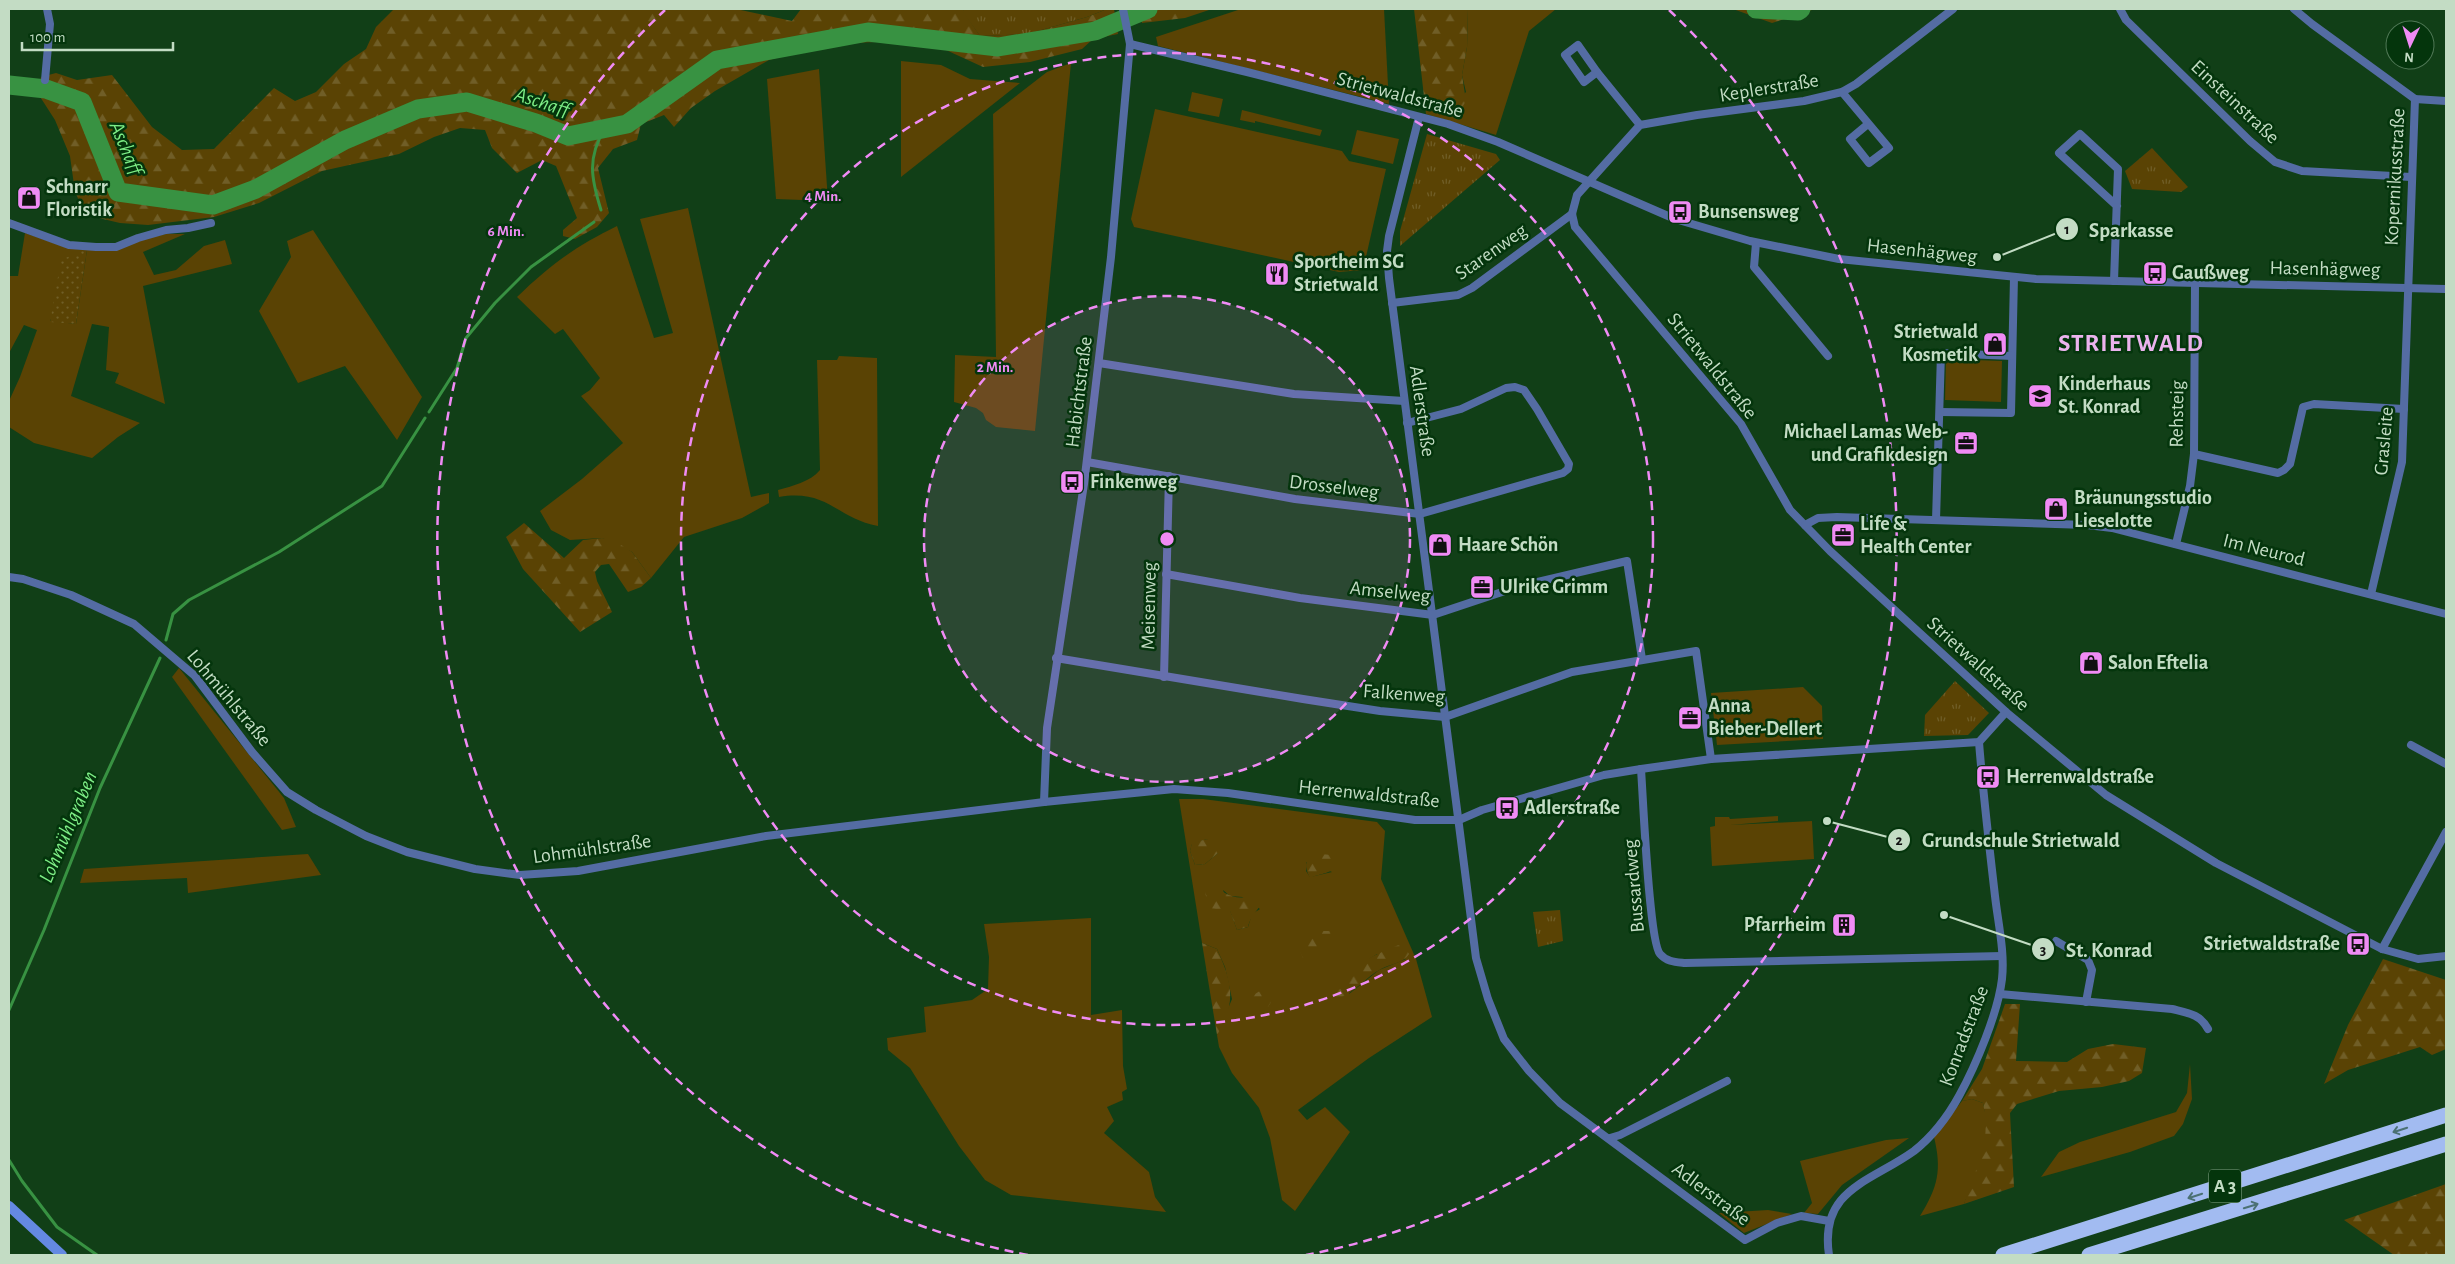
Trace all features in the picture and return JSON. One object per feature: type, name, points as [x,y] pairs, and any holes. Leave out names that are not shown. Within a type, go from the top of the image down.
[{"type":"highway","name":"A 3","points":[[2004,1255],[2446,1115]]},
{"type":"highway","name":"A 3","points":[[2089,1255],[2446,1144]]},
{"type":"street","points":[[45,80],[50,24],[46,9]]},
{"type":"street","points":[[1124,9],[1130,44]]},
{"type":"street","name":"Keplerstraße","points":[[1640,126],[1697,115],[1804,101],[1842,92],[1856,84],[1953,9]]},
{"type":"street","name":"Einsteinstraße","points":[[2120,9],[2126,20],[2250,141],[2275,162],[2302,172],[2411,177]]},
{"type":"street","points":[[2294,9],[2415,99],[2446,101]]},
{"type":"street","name":"Strietwaldstraße","points":[[1130,44],[1332,93],[1448,124],[1498,142],[1588,182]]},
{"type":"street","name":"Habichtstraße","points":[[1044,802],[1047,728],[1056,658],[1087,462],[1112,257],[1130,44]]},
{"type":"street","points":[[1572,214],[1576,195],[1640,126],[1578,45],[1565,55],[1584,82],[1597,72]]},
{"type":"street","points":[[1842,92],[1889,148],[1868,163],[1850,139],[1868,124]]},
{"type":"street","name":"Kopernikusstraße","points":[[2407,287],[2415,99]]},
{"type":"street","name":"Adlerstraße","points":[[1419,117],[1389,236],[1387,252],[1404,401],[1476,958],[1488,999],[1504,1039],[1529,1071],[1560,1102],[1745,1240],[1778,1223],[1801,1216],[1829,1221]]},
{"type":"street","points":[[2114,281],[2117,206],[2118,169],[2080,134],[2060,153],[2117,206]]},
{"type":"street","name":"Hasenhägweg","points":[[1588,182],[1674,219],[1756,243],[1838,258],[2014,277],[2446,289]]},
{"type":"street","name":"Strietwaldstraße","points":[[1572,214],[1575,227],[1741,424],[1783,500],[1805,525],[2006,712],[2106,795],[2225,867],[2382,949],[2418,959],[2446,956]]},
{"type":"street","name":"Starenweg","points":[[1392,303],[1458,295],[1472,288],[1572,214]]},
{"type":"street","points":[[9,223],[68,245],[116,247],[166,230],[210,223]]},
{"type":"street","points":[[1756,243],[1754,266],[1828,356]]},
{"type":"street","points":[[1940,412],[2011,413],[2014,277]]},
{"type":"street","name":"Rehsteig","points":[[2176,544],[2190,486],[2194,454],[2195,283]]},
{"type":"street","name":"Grasleite","points":[[2370,594],[2402,462],[2407,287]]},
{"type":"street","points":[[1936,520],[1941,353],[2012,356]]},
{"type":"street","points":[[1099,363],[1294,394],[1404,401]]},
{"type":"street","name":"Drosselweg","points":[[1087,462],[1295,499],[1420,514],[1563,473],[1569,464],[1524,390],[1515,387],[1506,388],[1461,410],[1407,422]]},
{"type":"street","points":[[2194,454],[2278,472],[2284,470],[2290,464],[2303,407],[2314,404],[2404,409]]},
{"type":"street","name":"Meisenweg","points":[[1164,677],[1169,476]]},
{"type":"street","name":"Im Neurod","points":[[1805,525],[1818,518],[1837,517],[2087,525],[2112,528],[2446,614]]},
{"type":"street","name":"Amselweg","points":[[1166,574],[1300,598],[1433,615],[1520,586],[1627,561],[1642,659]]},
{"type":"street","name":"Lohmühlstraße","points":[[9,577],[23,579],[71,595],[134,624],[195,676],[252,752],[287,792],[316,810],[366,836],[407,852],[451,864],[520,875],[578,871],[766,836],[949,814]]},
{"type":"street","name":"Falkenweg","points":[[1056,658],[1380,711],[1445,717],[1572,672],[1696,650],[1710,759]]},
{"type":"street","points":[[1979,742],[2006,712]]},
{"type":"street","name":"Herrenwaldstraße","points":[[949,814],[1174,789],[1228,793],[1415,820],[1459,820],[1482,810],[1604,775],[1641,769],[1710,759],[1979,742]]},
{"type":"street","name":"Konradstraße","points":[[1828,1254],[1829,1221],[1839,1201],[1853,1188],[1913,1152],[1938,1128],[1960,1095],[2000,994],[2002,956],[1979,742]]},
{"type":"street","points":[[2410,745],[2446,764]]},
{"type":"street","name":"Bussardweg","points":[[1641,769],[1652,925],[1659,953],[1668,961],[1685,963],[2002,956]]},
{"type":"street","points":[[2382,949],[2446,832]]},
{"type":"street","points":[[2056,941],[2088,960],[2092,970],[2086,1002]]},
{"type":"street","points":[[2000,994],[2172,1009],[2192,1014],[2203,1020],[2208,1029]]},
{"type":"street","points":[[1610,1138],[1620,1135],[1727,1081]]},
{"type":"street","points":[[9,1206],[62,1255]]},
{"type":"green space","points":[[394,9],[736,9],[792,21],[801,9],[966,9],[963,11],[980,36],[1027,34],[1087,17],[1107,9],[1114,9],[1118,34],[1093,39],[1082,49],[1030,62],[983,67],[946,50],[901,41],[826,44],[769,60],[715,91],[691,108],[674,127],[664,115],[641,124],[637,140],[613,149],[598,168],[609,213],[597,227],[575,239],[563,236],[563,230],[577,218],[556,166],[542,160],[517,173],[492,148],[485,130],[460,128],[434,137],[399,154],[322,171],[259,203],[214,217],[148,225],[120,223],[86,215],[75,192],[70,156],[55,120],[37,92],[41,77],[56,73],[77,80],[112,75],[152,127],[182,150],[214,149],[274,88],[295,101],[316,92],[344,64],[366,49],[376,27]]},
{"type":"green space","points":[[966,9],[1107,9],[1087,17],[1027,34],[980,36],[962,11]]},
{"type":"green space","points":[[1138,9],[1212,9],[1185,18],[1142,23]]},
{"type":"green space","points":[[1241,9],[1384,9],[1389,104],[1158,46],[1156,37]]},
{"type":"green space","points":[[1414,9],[1468,9],[1467,47],[1462,75],[1466,101],[1461,109],[1443,114],[1426,114]]},
{"type":"green space","points":[[1468,9],[1556,9],[1529,31],[1496,135],[1426,114],[1443,114],[1466,92],[1462,75],[1467,47]]},
{"type":"green space","points":[[1733,9],[1815,9],[1772,23]]},
{"type":"green space","points":[[901,61],[941,65],[970,79],[1020,83],[901,177]]},
{"type":"green space","points":[[1071,63],[1035,431],[996,427],[986,420],[983,413],[976,408],[954,402],[955,355],[996,357],[993,114],[1047,72]]},
{"type":"green space","points":[[819,69],[828,201],[776,199],[767,79]]},
{"type":"green space","points":[[1192,92],[1223,99],[1219,117],[1188,111]]},
{"type":"green space","points":[[1155,109],[1342,151],[1349,161],[1386,169],[1363,270],[1339,272],[1134,227],[1131,219]]},
{"type":"green space","points":[[1242,110],[1322,130],[1320,136],[1255,121],[1255,123],[1240,120]]},
{"type":"green space","points":[[1357,130],[1399,139],[1393,164],[1351,154]]},
{"type":"green space","points":[[1427,134],[1496,154],[1500,160],[1400,246],[1400,231]]},
{"type":"green space","points":[[2152,148],[2188,187],[2181,192],[2132,189],[2125,171]]},
{"type":"green space","points":[[688,208],[751,497],[769,493],[769,503],[742,518],[684,537],[651,578],[632,552],[602,538],[570,540],[551,530],[540,511],[582,479],[623,443],[581,396],[590,390],[600,378],[563,329],[555,334],[517,297],[564,257],[617,226],[654,338],[673,333],[640,219]]},
{"type":"green space","points":[[313,230],[422,397],[397,440],[345,366],[298,383],[259,311],[291,257],[287,241]]},
{"type":"green space","points":[[25,233],[68,248],[84,250],[50,321],[76,324],[87,250],[166,234],[185,234],[143,252],[154,275],[176,270],[204,246],[225,240],[232,264],[143,286],[165,404],[115,383],[119,373],[106,370],[109,327],[92,324],[71,396],[140,423],[118,437],[92,458],[34,443],[9,427],[9,401],[37,330],[24,325],[9,353],[9,276],[18,276]]},
{"type":"green space","points":[[87,250],[76,324],[50,322],[61,260]]},
{"type":"green space","points":[[839,356],[877,358],[878,526],[852,517],[831,505],[809,497],[779,497],[778,490],[806,481],[820,470],[817,360],[837,360]]},
{"type":"green space","points":[[1946,359],[2002,361],[2001,402],[1945,400]]},
{"type":"green space","points":[[524,523],[564,558],[583,540],[602,538],[615,541],[632,552],[651,578],[641,587],[628,592],[609,564],[601,565],[595,572],[597,581],[612,612],[580,632],[523,569],[506,537]]},
{"type":"green space","points":[[179,668],[284,798],[296,827],[282,830],[172,677]]},
{"type":"green space","points":[[1955,681],[1989,713],[1968,735],[1924,736],[1925,715]]},
{"type":"green space","points":[[1803,687],[1822,706],[1823,739],[1717,745],[1711,693]]},
{"type":"green space","points":[[1179,799],[1203,799],[1377,822],[1385,831],[1381,879],[1416,959],[1432,1017],[1369,1058],[1298,1110],[1307,1120],[1325,1107],[1350,1132],[1295,1211],[1282,1200],[1270,1138],[1259,1108],[1232,1073],[1219,1047],[1217,1035],[1232,999],[1225,967],[1217,949],[1202,943]],"holes":[[[1207,839],[1218,853],[1205,864],[1195,865],[1190,851],[1192,844]],[[1306,862],[1332,872],[1310,877],[1306,871]],[[1223,890],[1230,896],[1242,897],[1260,909],[1252,914],[1248,927],[1237,930]],[[1377,954],[1406,959],[1379,970],[1349,994],[1360,965]]]},
{"type":"green space","points":[[1778,816],[1778,821],[1730,825],[1812,821],[1814,859],[1712,866],[1710,827],[1715,826],[1715,817],[1729,817],[1730,819]]},
{"type":"green space","points":[[1207,839],[1218,843],[1218,853],[1205,864],[1195,865],[1190,851],[1192,843]]},
{"type":"green space","points":[[308,854],[321,875],[188,893],[187,878],[80,883],[84,869]]},
{"type":"green space","points":[[1320,854],[1332,855],[1338,859],[1334,868],[1310,878],[1306,862],[1309,857]]},
{"type":"green space","points":[[1214,888],[1233,896],[1262,900],[1248,927],[1237,930],[1230,911],[1209,908],[1205,892]]},
{"type":"green space","points":[[1560,910],[1563,941],[1538,947],[1533,912]]},
{"type":"green space","points":[[1091,918],[1091,1015],[1122,1010],[1123,1066],[1127,1089],[1122,1092],[1123,1100],[1107,1107],[1114,1121],[1104,1133],[1149,1172],[1155,1197],[1166,1212],[1011,1195],[985,1180],[959,1146],[910,1068],[888,1050],[887,1038],[926,1032],[924,1007],[972,1000],[988,989],[989,957],[984,924]]},
{"type":"green space","points":[[1320,931],[1331,931],[1328,946],[1318,955],[1303,958],[1298,947],[1307,937]]},
{"type":"green space","points":[[1202,943],[1217,949],[1229,982],[1230,1002],[1228,1013],[1217,1035]]},
{"type":"green space","points":[[1403,944],[1409,954],[1407,957],[1381,969],[1338,999],[1332,993],[1332,985],[1336,980],[1353,967]]},
{"type":"green space","points":[[2383,959],[2446,980],[2446,1049],[2432,1055],[2420,1047],[2348,1070],[2324,1084],[2348,1025]]},
{"type":"green space","points":[[1262,991],[1268,994],[1271,1000],[1268,1006],[1262,1009],[1256,1006],[1253,1000],[1256,994]]},
{"type":"green space","points":[[2005,1004],[2020,1004],[2016,1061],[2067,1062],[2088,1049],[2113,1044],[2146,1048],[2142,1073],[2129,1081],[2102,1087],[2059,1091],[2017,1104],[2010,1113],[2014,1187],[1964,1204],[1981,1155],[1986,1132],[1983,1103],[1972,1099],[1962,1101],[1982,1069]]},
{"type":"green space","points":[[2190,1064],[2192,1099],[2183,1124],[2174,1136],[2130,1152],[2041,1177],[2059,1152],[2080,1142],[2176,1112],[2187,1093]]},
{"type":"green space","points":[[1972,1099],[1983,1103],[1988,1126],[1985,1150],[1964,1204],[1920,1216],[1931,1196],[1937,1178],[1938,1159],[1934,1137],[1962,1101]]},
{"type":"green space","points":[[1909,1138],[1842,1185],[1818,1214],[1804,1213],[1812,1203],[1800,1161],[1886,1140]]},
{"type":"green space","points":[[2446,1184],[2446,1254],[2394,1255],[2344,1220]]},
{"type":"green space","points":[[1768,1210],[1792,1214],[1744,1233],[1719,1213]]},
{"type":"waterway","name":"Aschaff","points":[[9,85],[46,89],[82,102],[118,192],[213,205],[256,189],[345,140],[418,109],[467,102],[536,123],[568,136],[627,124],[717,60],[868,32],[998,47],[1095,31],[1148,9]]},
{"type":"waterway","name":"Aschaff","points":[[1756,9],[1798,11],[1801,9]]},
{"type":"waterway","name":"Lohmühlgraben","points":[[601,210],[592,168],[595,149],[605,128]]},
{"type":"waterway","name":"Lohmühlgraben","points":[[429,412],[457,368],[466,338],[495,303],[531,267],[594,222]]},
{"type":"waterway","name":"Lohmühlgraben","points":[[166,640],[173,614],[189,600],[279,552],[382,486],[425,418]]},
{"type":"waterway","name":"Lohmühlgraben","points":[[9,1010],[44,930],[100,788],[160,658]]},
{"type":"waterway","points":[[9,1160],[22,1181],[57,1227],[97,1255]]},
{"type":"place","name":"Schnarr Floristik","points":[[29,198]]},
{"type":"place","name":"Bunsensweg","points":[[1680,212]]},
{"type":"place","name":"Sparkasse","points":[[1997,257]]},
{"type":"place","name":"Gaußweg","points":[[2155,273]]},
{"type":"place","name":"Sportheim SG Strietwald","points":[[1277,274]]},
{"type":"place","name":"Strietwald Kosmetik","points":[[1995,344]]},
{"type":"place","name":"Kinderhaus St. Konrad","points":[[2040,396]]},
{"type":"place","name":"Michael Lamas Web- und Grafikdesign","points":[[1966,443]]},
{"type":"place","name":"Finkenweg","points":[[1072,482]]},
{"type":"place","name":"Bräunungsstudio Lieselotte","points":[[2056,509]]},
{"type":"place","name":"Life & Health Center","points":[[1843,535]]},
{"type":"place","name":"Haare Schön","points":[[1440,545]]},
{"type":"place","name":"Ulrike Grimm","points":[[1482,587]]},
{"type":"place","name":"Salon Eftelia","points":[[2091,663]]},
{"type":"place","name":"Anna Bieber-Dellert","points":[[1690,718]]},
{"type":"place","name":"Herrenwaldstraße","points":[[1988,777]]},
{"type":"place","name":"Adlerstraße","points":[[1507,808]]},
{"type":"place","name":"Grundschule Strietwald","points":[[1827,821]]},
{"type":"place","name":"St. Konrad","points":[[1944,915]]},
{"type":"place","name":"Pfarrheim","points":[[1844,925]]},
{"type":"place","name":"Strietwaldstraße","points":[[2358,944]]},
{"type":"district","name":"STRIETWALD","points":[[2131,343]]}]
